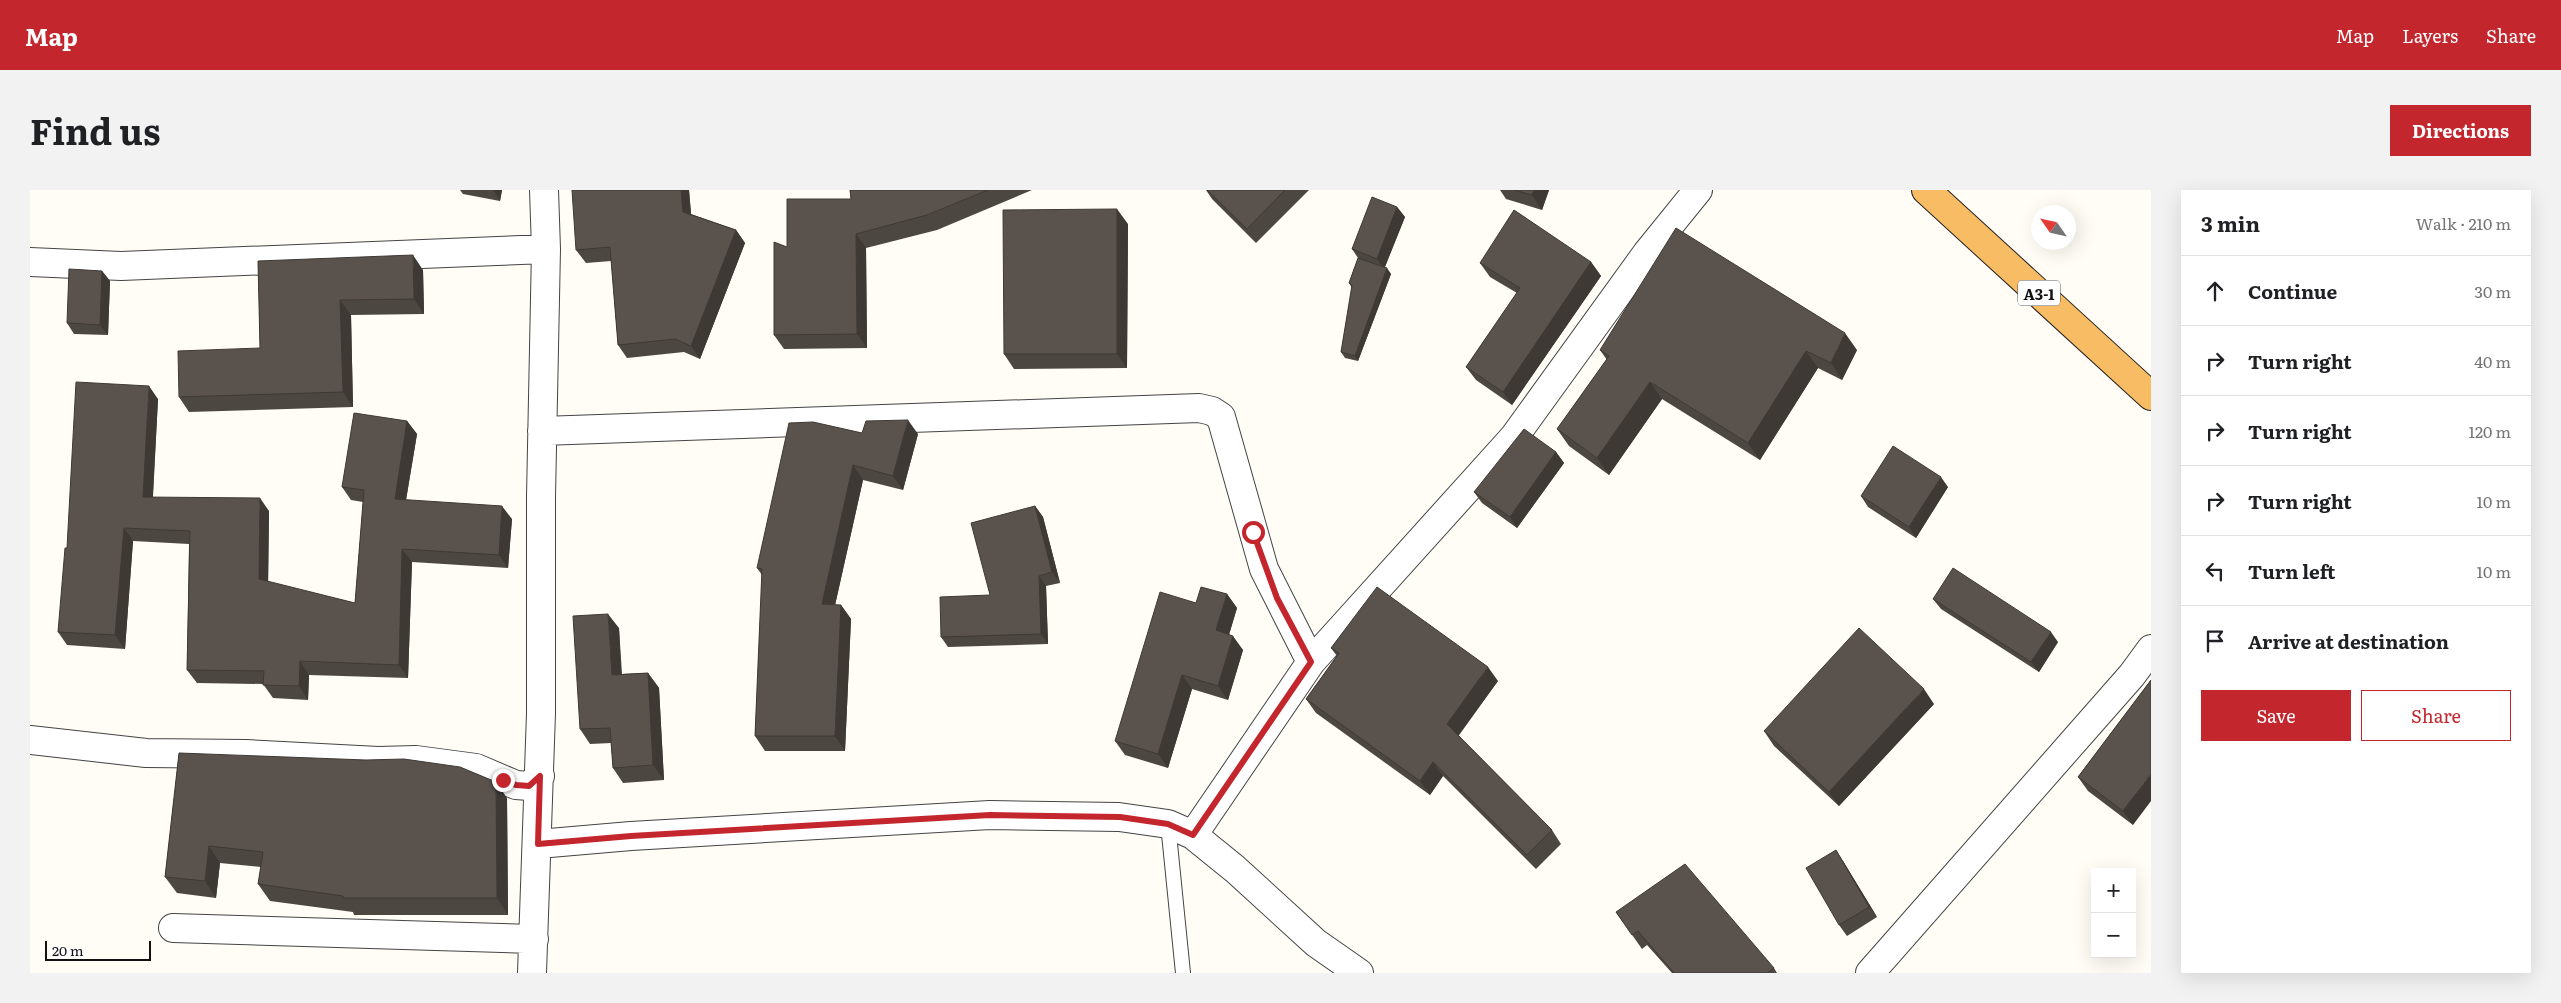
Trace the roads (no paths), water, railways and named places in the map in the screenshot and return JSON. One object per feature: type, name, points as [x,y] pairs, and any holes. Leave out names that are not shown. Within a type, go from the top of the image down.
[{"type":"highway","name":"A3-1","points":[[1926,190],[2151,396]]},
{"type":"street","points":[[532,973],[540,776],[542,430],[546,249],[544,190]]},
{"type":"street","points":[[1193,835],[1311,662],[1514,437],[1647,254],[1698,190]]},
{"type":"street","points":[[30,262],[121,266],[546,249]]},
{"type":"street","points":[[542,430],[1199,408],[1212,411],[1221,417],[1264,568],[1311,662]]},
{"type":"street","points":[[1870,973],[2132,675],[2151,648]]},
{"type":"street","points":[[30,740],[146,753],[246,754],[378,761],[416,760],[476,768],[516,785],[529,786],[540,776]]},
{"type":"street","points":[[538,844],[990,815],[1120,817],[1168,824],[1193,835],[1236,869],[1316,943],[1359,973]]},
{"type":"street","points":[[173,928],[534,939]]},
{"type":"lane","points":[[1168,824],[1182,973]]}]
